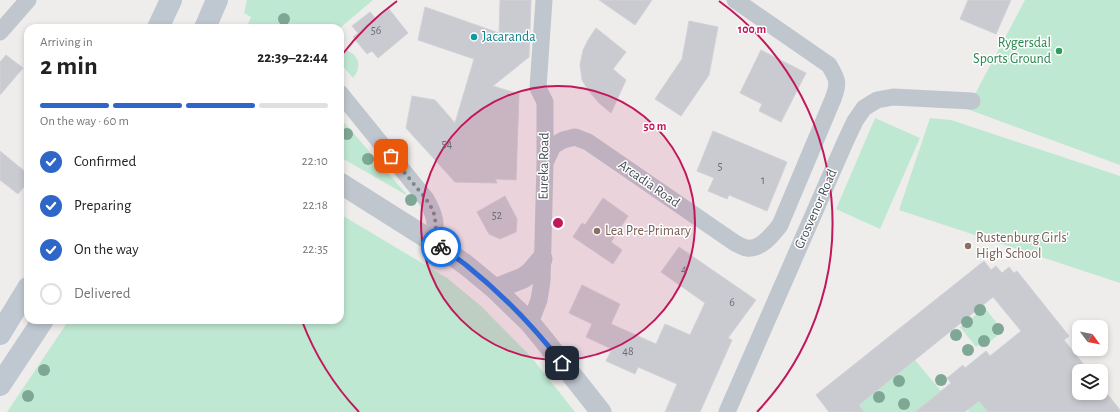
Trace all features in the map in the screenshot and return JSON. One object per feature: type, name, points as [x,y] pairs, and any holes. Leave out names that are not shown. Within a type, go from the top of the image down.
[{"type":"main road","points":[[160,24],[172,0]]},
{"type":"main road","points":[[207,24],[218,0]]},
{"type":"main road","points":[[0,334],[24,295]]},
{"type":"main road","points":[[0,385],[40,324]]},
{"type":"street","points":[[4,27],[28,0]]},
{"type":"street","name":"Eureka Road","points":[[530,324],[539,300],[542,281],[545,102],[538,88],[544,0]]},
{"type":"street","name":"Grosvenor Road","points":[[735,0],[829,66],[836,77],[837,87],[833,99],[780,225],[771,237],[760,245]]},
{"type":"street","name":"Grosvenor Road","points":[[727,412],[846,140],[855,121],[864,108],[877,100],[893,97],[972,102]]},
{"type":"street","points":[[344,98],[426,199],[433,210],[436,230],[435,243]]},
{"type":"street","name":"Arcadia Road","points":[[545,163],[553,146],[563,140],[575,137],[588,142],[735,244],[748,248],[760,245]]},
{"type":"street","points":[[344,186],[466,264],[495,289],[544,340],[601,412]]},
{"type":"street","points":[[495,289],[522,278],[530,273],[542,259]]},
{"type":"green space","points":[[247,0],[373,0],[344,25],[248,24],[251,17],[244,13]]},
{"type":"green space","name":"Rygersdal Sports Ground","points":[[1025,0],[1120,0],[1120,165],[967,109]]},
{"type":"green space","points":[[344,50],[351,52],[357,59],[358,68],[353,78],[344,68]]},
{"type":"green space","points":[[875,118],[920,138],[880,229],[836,209]]},
{"type":"green space","points":[[930,118],[951,120],[1120,176],[1120,283],[899,210]]},
{"type":"green space","points":[[344,122],[408,196],[344,159]]},
{"type":"green space","points":[[344,216],[447,278],[481,306],[532,358],[575,412],[7,412],[66,324],[344,324]]},
{"type":"green space","points":[[985,308],[1003,331],[982,348],[979,345],[976,347],[960,327]]},
{"type":"green space","points":[[915,360],[941,391],[915,412],[864,412],[859,405]]},
{"type":"green space","points":[[980,398],[988,412],[969,412],[968,410]]},
{"type":"building","points":[[500,0],[531,0],[529,57],[493,86],[519,94],[516,180],[495,179],[497,183],[455,182],[406,128],[412,96],[435,100],[455,123],[474,59],[418,40],[425,7],[499,33]]},
{"type":"building","points":[[599,0],[652,0],[635,25]]},
{"type":"building","points":[[968,0],[1011,0],[996,34],[960,19]]},
{"type":"building","points":[[389,9],[408,33],[378,58],[372,51],[367,54],[353,37],[358,33],[352,26],[370,12],[376,19]]},
{"type":"building","points":[[689,21],[718,27],[709,75],[681,116],[655,99],[682,59]]},
{"type":"building","points":[[596,28],[626,52],[613,69],[626,80],[611,113],[599,103],[582,80],[580,65],[583,50]]},
{"type":"building","points":[[761,50],[806,73],[781,122],[759,111],[762,104],[740,93]]},
{"type":"building","points":[[6,55],[23,68],[0,95],[0,62]]},
{"type":"building","points":[[713,131],[787,162],[767,211],[729,195],[727,199],[708,191],[714,178],[697,171]]},
{"type":"building","points":[[0,151],[24,171],[24,187],[18,194],[0,180]]},
{"type":"building","points":[[505,196],[517,219],[516,232],[500,239],[489,234],[477,212]]},
{"type":"building","name":"Lea Pre-Primary","points":[[603,198],[628,216],[611,242],[622,250],[613,264],[573,237],[582,223],[585,225]]},
{"type":"building","points":[[679,247],[756,300],[728,338],[732,340],[700,412],[665,412],[677,384],[638,367],[635,374],[606,361],[612,349],[586,337],[592,324],[569,313],[582,285],[620,304],[611,324],[656,344],[665,324],[690,335],[705,303],[661,272]]},
{"type":"building","points":[[984,261],[991,270],[996,266],[1002,273],[1009,267],[1014,273],[1017,271],[1069,336],[1064,340],[1072,350],[1072,356],[1077,356],[1083,364],[1072,364],[1072,400],[1108,400],[1108,395],[1120,412],[988,412],[979,401],[965,412],[915,412],[951,383],[947,378],[963,365],[965,368],[986,351],[990,356],[1021,331],[993,297],[859,405],[864,412],[829,412],[816,395]]},
{"type":"way so far","points":[[391,156],[426,199],[433,210],[436,230],[435,243],[441,247]]},
{"type":"place","name":"Jacaranda","points":[[474,37]]},
{"type":"place","name":"Rygersdal Sports Ground","points":[[1059,51]]},
{"type":"place","name":"Lea Pre-Primary","points":[[597,231]]},
{"type":"place","name":"Rustenburg Girls' High School","points":[[968,246]]},
{"type":"route","points":[[441,247],[466,264],[495,289],[530,324],[562,363]]}]
